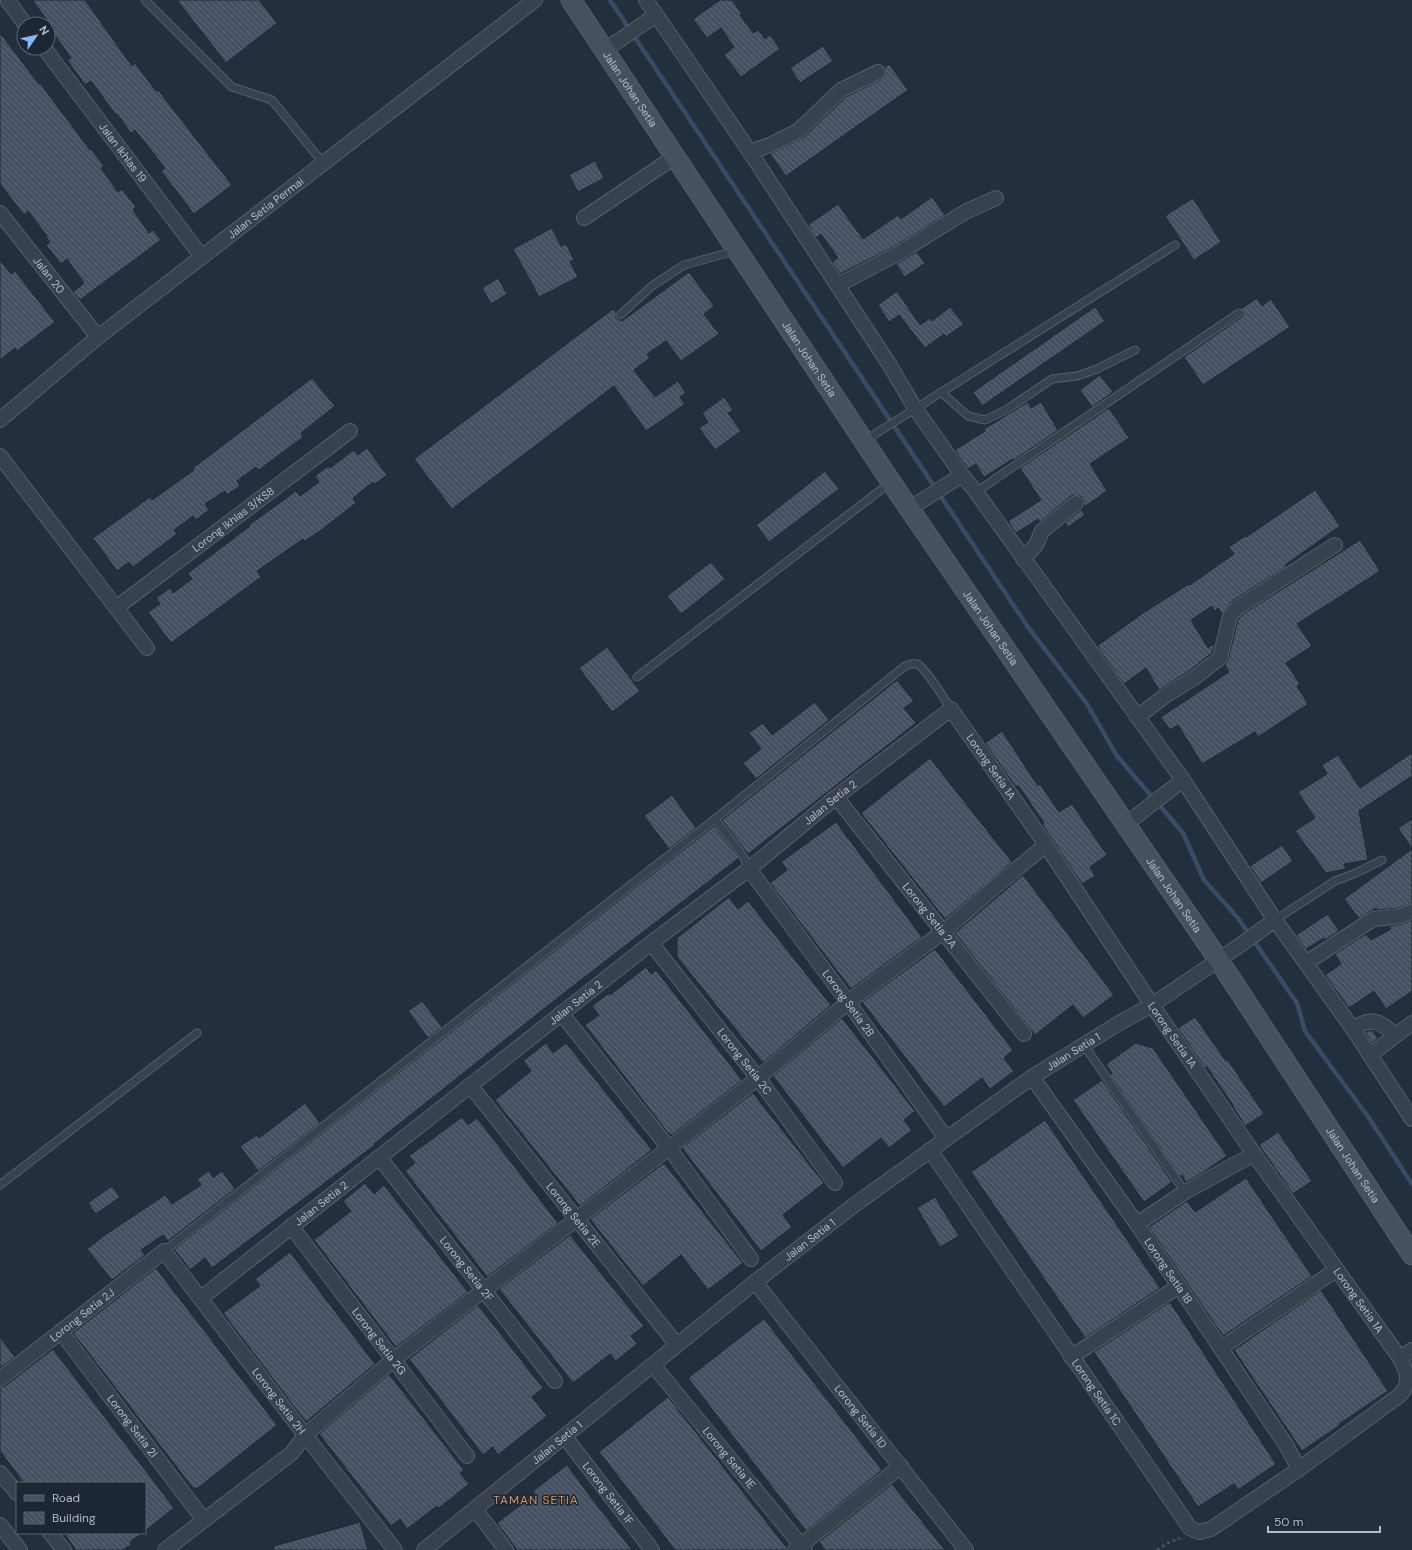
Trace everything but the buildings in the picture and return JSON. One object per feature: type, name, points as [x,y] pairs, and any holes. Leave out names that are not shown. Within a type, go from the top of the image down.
[{"type":"main road","name":"Jalan Johan Setia","points":[[571,0],[909,509],[1218,959],[1412,1255]]},
{"type":"street","name":"Jalan Setia Permai","points":[[0,420],[98,337],[535,0]]},
{"type":"street","points":[[646,0],[653,18],[750,152],[838,285],[889,364],[958,478],[976,492],[1138,717],[1179,783],[1272,922],[1306,963],[1370,1055],[1412,1119]]},
{"type":"street","points":[[8,1],[19,16]]},
{"type":"street","points":[[605,50],[653,18]]},
{"type":"street","name":"Jalan Ikhlas 19","points":[[50,56],[202,257]]},
{"type":"street","points":[[750,152],[770,145],[798,131],[841,90],[878,72]]},
{"type":"street","points":[[584,218],[676,156]]},
{"type":"street","points":[[838,285],[899,253],[965,212],[996,198]]},
{"type":"street","name":"Jalan 20","points":[[0,214],[98,337]]},
{"type":"street","name":"Lorong Ikhlas 3/KS8","points":[[116,608],[350,431]]},
{"type":"street","points":[[0,456],[147,648]]},
{"type":"street","points":[[909,509],[958,478]]},
{"type":"street","points":[[1023,559],[1036,544],[1042,530],[1076,503]]},
{"type":"street","points":[[1138,717],[1165,696],[1194,678],[1220,658],[1230,616],[1237,608],[1335,545]]},
{"type":"street","name":"Jalan Setia 2","points":[[201,1298],[561,1013],[651,943],[749,870],[836,796],[950,709]]},
{"type":"street","name":"Lorong Setia 1A","points":[[950,709],[1046,845],[1152,1005],[1254,1154],[1400,1358],[1410,1384],[1400,1395],[1299,1469]]},
{"type":"street","points":[[1126,824],[1179,783]]},
{"type":"street","name":"Lorong Setia 2A","points":[[836,796],[1024,1034]]},
{"type":"street","points":[[165,1550],[292,1453],[305,1435],[393,1360],[484,1292],[576,1218],[669,1148],[758,1078],[848,1002],[943,932],[1046,845]]},
{"type":"street","name":"Lorong Setia 2B","points":[[749,870],[848,1002],[946,1138]]},
{"type":"street","points":[[1306,963],[1373,919],[1402,916],[1412,911]]},
{"type":"street","name":"Jalan Setia 1","points":[[424,1550],[755,1282],[853,1206],[1032,1077],[1152,1005],[1272,922]]},
{"type":"street","name":"Lorong Setia 2C","points":[[651,943],[758,1078],[835,1183]]},
{"type":"street","points":[[561,1013],[669,1148],[751,1259]]},
{"type":"street","points":[[1352,1029],[1362,1023],[1374,1021],[1384,1025],[1396,1035]]},
{"type":"street","points":[[1370,1055],[1412,1023]]},
{"type":"street","name":"Lorong Setia 1B","points":[[1032,1077],[1137,1224],[1286,1445],[1299,1469]]},
{"type":"street","name":"Lorong Setia 2E","points":[[470,1085],[677,1345]]},
{"type":"street","name":"Lorong Setia 1C","points":[[930,1150],[1190,1528]]},
{"type":"street","points":[[1137,1224],[1185,1192],[1254,1154]]},
{"type":"street","name":"Lorong Setia 2F","points":[[379,1157],[555,1381]]},
{"type":"street","name":"Lorong Setia 2G","points":[[291,1226],[467,1456]]},
{"type":"street","name":"Lorong Setia 2H","points":[[164,1251],[395,1550]]},
{"type":"street","name":"Lorong Setia 2J","points":[[0,1379],[164,1251]]},
{"type":"street","points":[[1221,1348],[1336,1270]]},
{"type":"street","name":"Lorong Setia 1D","points":[[755,1282],[966,1550]]},
{"type":"street","points":[[1071,1357],[1179,1286]]},
{"type":"street","name":"Lorong Setia 2I","points":[[61,1332],[204,1520]]},
{"type":"street","points":[[1400,1358],[1412,1350]]},
{"type":"street","name":"Lorong Setia 1E","points":[[653,1365],[800,1548]]},
{"type":"street","name":"Lorong Setia 1F","points":[[564,1437],[652,1550]]},
{"type":"street","points":[[800,1548],[901,1466]]},
{"type":"street","points":[[1190,1528],[1199,1532],[1211,1529],[1299,1469]]},
{"type":"street","points":[[0,1473],[16,1492]]},
{"type":"street","points":[[475,1509],[506,1550]]},
{"type":"street","points":[[0,1525],[20,1550]]},
{"type":"street","points":[[51,1534],[64,1550]]},
{"type":"lane","points":[[145,0],[232,87],[272,100],[323,164]]},
{"type":"lane","points":[[864,441],[1175,245]]},
{"type":"lane","points":[[620,315],[652,286],[684,265],[737,250]]},
{"type":"lane","points":[[976,492],[1239,314]]},
{"type":"lane","points":[[941,392],[968,416],[985,420],[1006,410],[1052,379],[1077,376],[1136,350]]},
{"type":"lane","points":[[637,677],[891,482]]},
{"type":"lane","points":[[164,1251],[715,819],[905,666],[909,664],[919,665],[926,672],[950,709]]},
{"type":"lane","points":[[715,819],[743,856],[749,870]]},
{"type":"lane","points":[[1272,922],[1335,881],[1356,873],[1382,860]]},
{"type":"lane","points":[[0,1185],[196,1033]]},
{"type":"lane","points":[[1084,1045],[1185,1192]]},
{"type":"path","points":[[1157,1550],[1180,1538],[1190,1528]]},
{"type":"waterway","points":[[610,0],[1028,627],[1087,704],[1117,756],[1183,833],[1204,880],[1238,918],[1297,1003],[1305,1031],[1369,1118],[1412,1184]]},
{"type":"district","name":"TAMAN SETIA","points":[[536,1500]]}]
